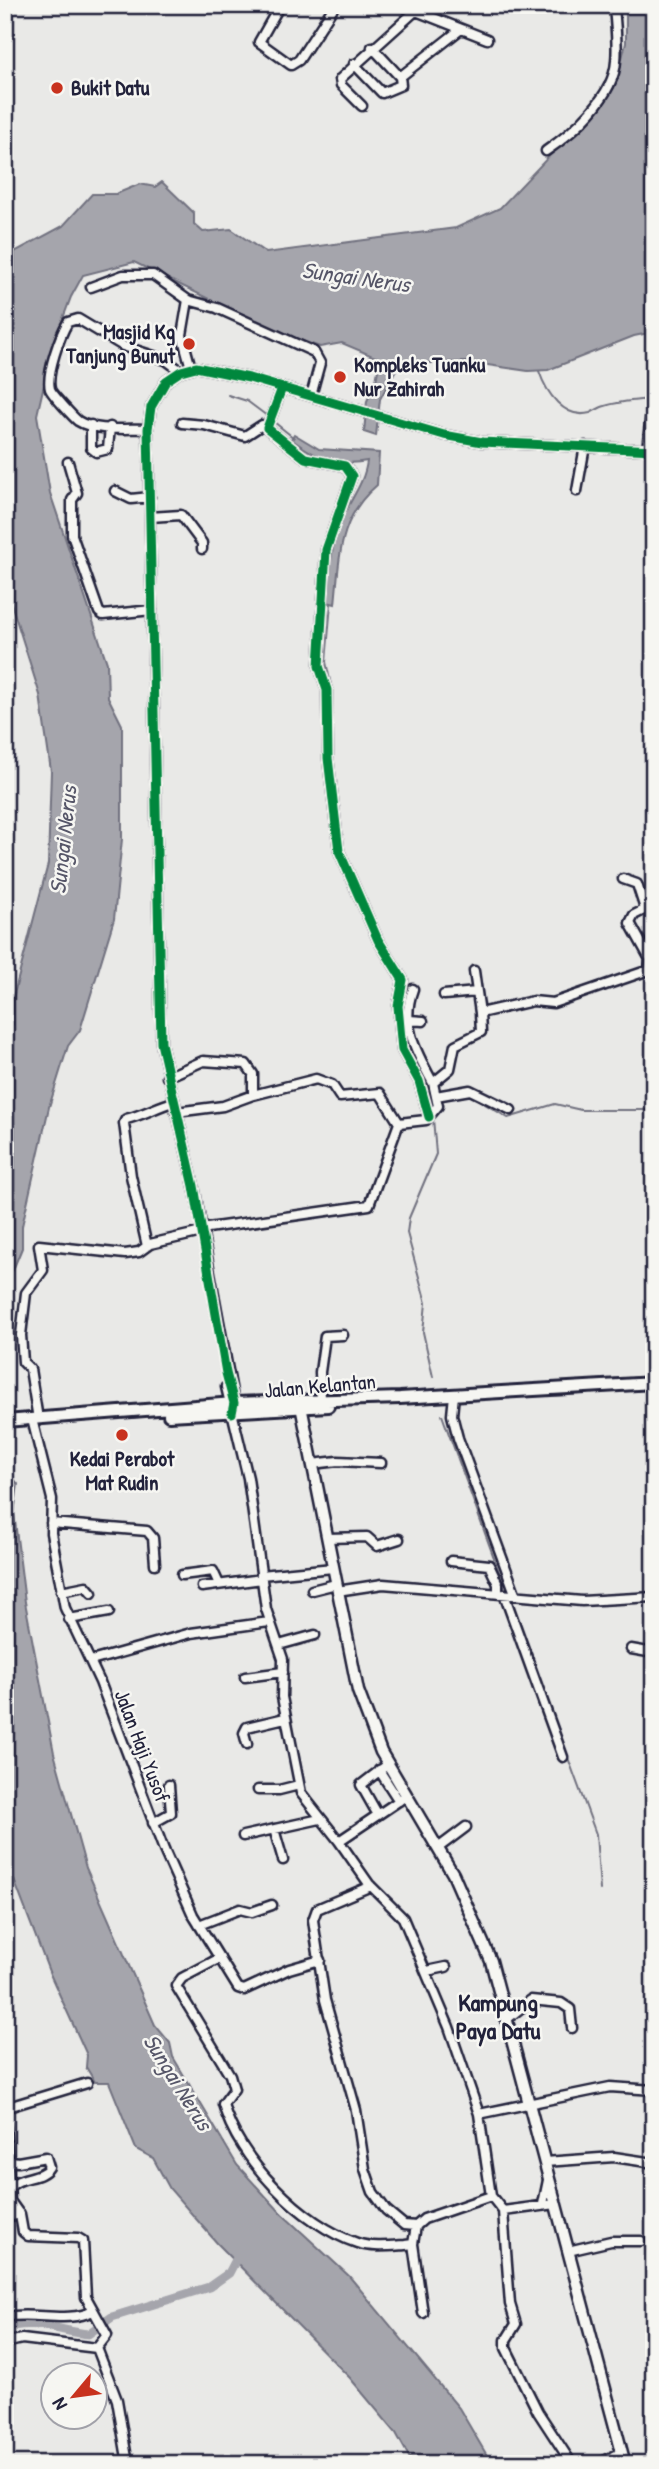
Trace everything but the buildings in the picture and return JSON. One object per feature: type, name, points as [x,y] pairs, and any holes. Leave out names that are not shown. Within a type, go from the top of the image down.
[{"type":"highway","name":"Jalan Kelantan","points":[[5,1421],[654,1383]]},
{"type":"highway","name":"Jalan Kelantan","points":[[300,1404],[321,1400],[401,1398]]},
{"type":"main road","points":[[300,1404],[356,1682],[383,1767],[438,1849],[478,1925],[530,2103],[625,2464]]},
{"type":"street","points":[[280,5],[259,42],[291,65],[299,60],[335,5]]},
{"type":"street","points":[[546,150],[574,127],[607,90],[617,60],[614,5]]},
{"type":"street","points":[[362,106],[339,82],[372,47],[419,8],[487,39]]},
{"type":"street","points":[[400,77],[461,29]]},
{"type":"street","points":[[354,64],[382,93],[401,85],[400,77],[372,47]]},
{"type":"street","points":[[91,287],[123,275],[153,275],[188,300],[217,308],[314,352],[320,363],[311,396]]},
{"type":"street","points":[[188,300],[183,335],[191,368]]},
{"type":"street","points":[[148,429],[91,425],[77,420],[49,387],[59,339],[71,319],[78,319],[123,346],[166,360],[181,371]]},
{"type":"street","points":[[572,2464],[541,2417],[506,2348],[506,2340],[516,2324],[510,2304],[503,2211],[491,2196],[479,2114],[427,1971],[403,1918],[371,1886],[339,1841],[303,1799],[285,1718],[279,1645],[269,1622],[248,1478],[231,1406],[201,1230],[167,1077],[161,1029],[148,429],[155,399],[166,381],[191,368],[212,369],[424,430],[482,442],[650,450],[650,399],[654,385]]},
{"type":"street","points":[[270,422],[282,388]]},
{"type":"street","points":[[182,423],[204,425],[244,436],[270,422]]},
{"type":"street","points":[[270,422],[305,458],[345,466],[352,476],[350,489],[327,541],[319,666],[327,690],[327,758],[337,844],[378,940],[403,980],[398,1006],[402,1050],[419,1081],[432,1115]]},
{"type":"street","points":[[91,425],[91,448],[96,452],[108,449],[110,427]]},
{"type":"street","points":[[577,491],[585,446]]},
{"type":"street","points":[[68,462],[77,493],[72,500],[72,535],[99,612],[103,615],[152,610]]},
{"type":"street","points":[[115,491],[131,499],[150,497]]},
{"type":"street","points":[[150,517],[181,515],[202,543],[202,550]]},
{"type":"street","points":[[480,1013],[533,1001],[553,1003],[653,967],[630,923],[634,915],[650,907],[637,884],[623,878]]},
{"type":"street","points":[[433,1083],[450,1069],[454,1045],[481,1032],[474,971]]},
{"type":"street","points":[[413,989],[409,1001],[412,1045],[433,1083],[436,1096],[432,1115]]},
{"type":"street","points":[[444,995],[476,992]]},
{"type":"street","points":[[409,1020],[423,1021]]},
{"type":"street","points":[[167,1077],[203,1061],[246,1064],[253,1074],[253,1095]]},
{"type":"street","points":[[176,1112],[223,1106],[253,1095],[316,1079],[332,1085],[340,1097],[380,1093],[399,1123]]},
{"type":"street","points":[[436,1096],[470,1090],[511,1110]]},
{"type":"street","points":[[173,1102],[155,1107],[139,1117],[126,1119],[124,1123],[131,1176],[147,1246],[201,1230],[366,1207],[380,1179],[399,1123]]},
{"type":"street","points":[[399,1123],[432,1115]]},
{"type":"street","name":"Jalan Haji Yusof","points":[[147,1246],[139,1252],[125,1254],[39,1245],[43,1270],[26,1293],[21,1335],[23,1363],[30,1369],[35,1419],[52,1499],[51,1522],[61,1591],[69,1619],[91,1661],[153,1823],[199,1925],[238,1988],[244,1990],[289,1969],[320,1960]]},
{"type":"street","points":[[321,1400],[320,1371],[325,1336],[343,1335]]},
{"type":"street","points":[[454,1395],[452,1415],[458,1438],[507,1594],[564,1757]]},
{"type":"street","points":[[312,1464],[338,1461],[381,1463]]},
{"type":"street","points":[[51,1522],[147,1531],[153,1538],[155,1564]]},
{"type":"street","points":[[327,1538],[367,1537],[377,1546],[399,1539]]},
{"type":"street","points":[[451,1561],[489,1564],[498,1584],[507,1594]]},
{"type":"street","points":[[202,1587],[333,1568]]},
{"type":"street","points":[[182,1575],[213,1571],[219,1584]]},
{"type":"street","points":[[312,1590],[383,1584],[582,1601],[654,1597]]},
{"type":"street","points":[[61,1591],[86,1586],[92,1593]]},
{"type":"street","points":[[69,1619],[109,1612]]},
{"type":"street","points":[[91,1661],[194,1633],[269,1622]]},
{"type":"street","points":[[279,1645],[314,1635]]},
{"type":"street","points":[[631,1649],[654,1653]]},
{"type":"street","points":[[245,1677],[283,1672]]},
{"type":"street","points":[[247,1744],[244,1732],[247,1727],[285,1718]]},
{"type":"street","points":[[378,1815],[361,1785],[383,1767]]},
{"type":"street","points":[[153,1823],[171,1813],[169,1785]]},
{"type":"street","points":[[258,1790],[279,1790],[299,1785]]},
{"type":"street","points":[[339,1841],[402,1798]]},
{"type":"street","points":[[243,1836],[320,1819]]},
{"type":"street","points":[[438,1849],[466,1827]]},
{"type":"street","points":[[274,1829],[283,1860]]},
{"type":"street","points":[[371,1886],[315,1913],[320,1960],[327,2008],[356,2110],[361,2152],[371,2186],[394,2218],[404,2225],[416,2226]]},
{"type":"street","points":[[199,1925],[240,1909],[252,1912],[272,1905]]},
{"type":"street","points":[[220,1958],[181,1978],[176,1986],[230,2076],[234,2089],[224,2099],[224,2108],[254,2163],[301,2211],[348,2239],[368,2245],[412,2244]]},
{"type":"street","points":[[427,1971],[446,1967]]},
{"type":"street","points":[[507,2019],[531,2000],[561,2003],[570,2009],[572,2028]]},
{"type":"street","points":[[87,2083],[5,2110],[8,2148],[5,2160],[11,2204],[20,2214],[23,2232],[28,2236],[78,2238],[83,2241],[86,2297],[107,2334],[97,2348]]},
{"type":"street","points":[[5,2084],[5,2100]]},
{"type":"street","points":[[479,2114],[624,2086],[654,2090]]},
{"type":"street","points":[[5,2160],[18,2162],[46,2157],[49,2167],[46,2172],[15,2182],[9,2188]]},
{"type":"street","points":[[545,2162],[614,2157],[654,2163]]},
{"type":"street","points":[[543,2204],[549,2177]]},
{"type":"street","points":[[423,2313],[412,2244],[416,2226],[429,2216],[491,2196]]},
{"type":"street","points":[[503,2211],[556,2204]]},
{"type":"street","points":[[5,2218],[20,2214]]},
{"type":"street","points":[[568,2251],[611,2241],[641,2241]]},
{"type":"street","points":[[5,2317],[27,2314],[71,2317],[95,2313]]},
{"type":"street","points":[[5,2343],[22,2339],[97,2348]]},
{"type":"street","points":[[97,2348],[117,2400],[128,2464]]},
{"type":"street","points":[[598,2464],[622,2452]]},
{"type":"water","name":"Sungai Nerus","points":[[626,5],[654,5],[654,332],[634,336],[548,370],[528,371],[467,362],[399,364],[380,399],[376,436],[364,432],[367,401],[376,381],[380,359],[342,343],[320,347],[276,332],[134,262],[83,275],[71,297],[53,345],[37,415],[50,493],[107,663],[108,697],[122,725],[122,839],[114,919],[80,1030],[68,1046],[49,1107],[22,1226],[22,1248],[12,1272],[7,1327],[10,1412],[5,1413],[5,1033],[13,1024],[13,998],[48,864],[51,771],[40,695],[5,584],[5,257],[63,226],[92,194],[116,194],[140,184],[155,187],[162,182],[194,213],[194,224],[203,232],[231,229],[266,253],[456,228],[500,208],[614,88],[626,43]]},
{"type":"water","points":[[294,434],[319,449],[379,453],[377,485],[355,511],[343,539],[335,604],[327,602],[336,535],[367,461],[346,463],[327,459],[291,439]]},
{"type":"water","name":"Sungai Nerus","points":[[5,1429],[8,1472],[18,1484],[14,1513],[25,1602],[54,1753],[86,1868],[155,2025],[170,2043],[173,2057],[237,2165],[282,2214],[349,2276],[459,2408],[492,2464],[413,2464],[396,2433],[350,2378],[217,2243],[170,2189],[153,2158],[136,2149],[109,2082],[95,2082],[86,2067],[87,2055],[50,1974],[5,1856]]},
{"type":"waterway","points":[[539,371],[551,395],[572,412],[590,413],[610,404],[649,399]]},
{"type":"waterway","points":[[228,395],[247,401],[267,416]]},
{"type":"waterway","points":[[274,422],[294,438]]},
{"type":"waterway","points":[[331,603],[326,662],[331,685],[331,729]]},
{"type":"waterway","points":[[404,994],[407,980]]},
{"type":"waterway","points":[[413,1063],[425,1082],[432,1109]]},
{"type":"waterway","points":[[443,1099],[470,1095],[508,1118],[555,1104],[581,1110],[654,1110]]},
{"type":"waterway","points":[[433,1118],[436,1154],[409,1218],[407,1233],[426,1303],[423,1332],[433,1377]]},
{"type":"waterway","points":[[442,1415],[506,1591]]},
{"type":"waterway","points":[[553,1717],[596,1834],[600,1890]]},
{"type":"waterway","points":[[5,2329],[25,2324],[88,2334],[112,2317],[209,2287],[229,2273],[240,2252]]},
{"type":"cycle path","points":[[232,1413],[234,1403],[226,1373],[194,1186],[161,1043],[148,429],[151,407],[166,381],[181,371],[196,367],[249,378],[444,435],[482,442],[654,450]]},
{"type":"cycle path","points":[[282,388],[267,428],[305,458],[345,466],[352,476],[326,550],[319,666],[327,690],[328,758],[339,851],[378,940],[403,980],[398,1006],[402,1050],[419,1081],[429,1117]]},
{"type":"place","name":"Bukit Datu","points":[[57,88]]},
{"type":"place","name":"Masjid Kg Tanjung Bunut","points":[[189,344]]},
{"type":"place","name":"Kompleks Tuanku Nur Zahirah","points":[[340,377]]},
{"type":"place","name":"Kedai Perabot Mat Rudin","points":[[122,1435]]},
{"type":"district","name":"Kampung Paya Datu","points":[[498,2017]]}]
